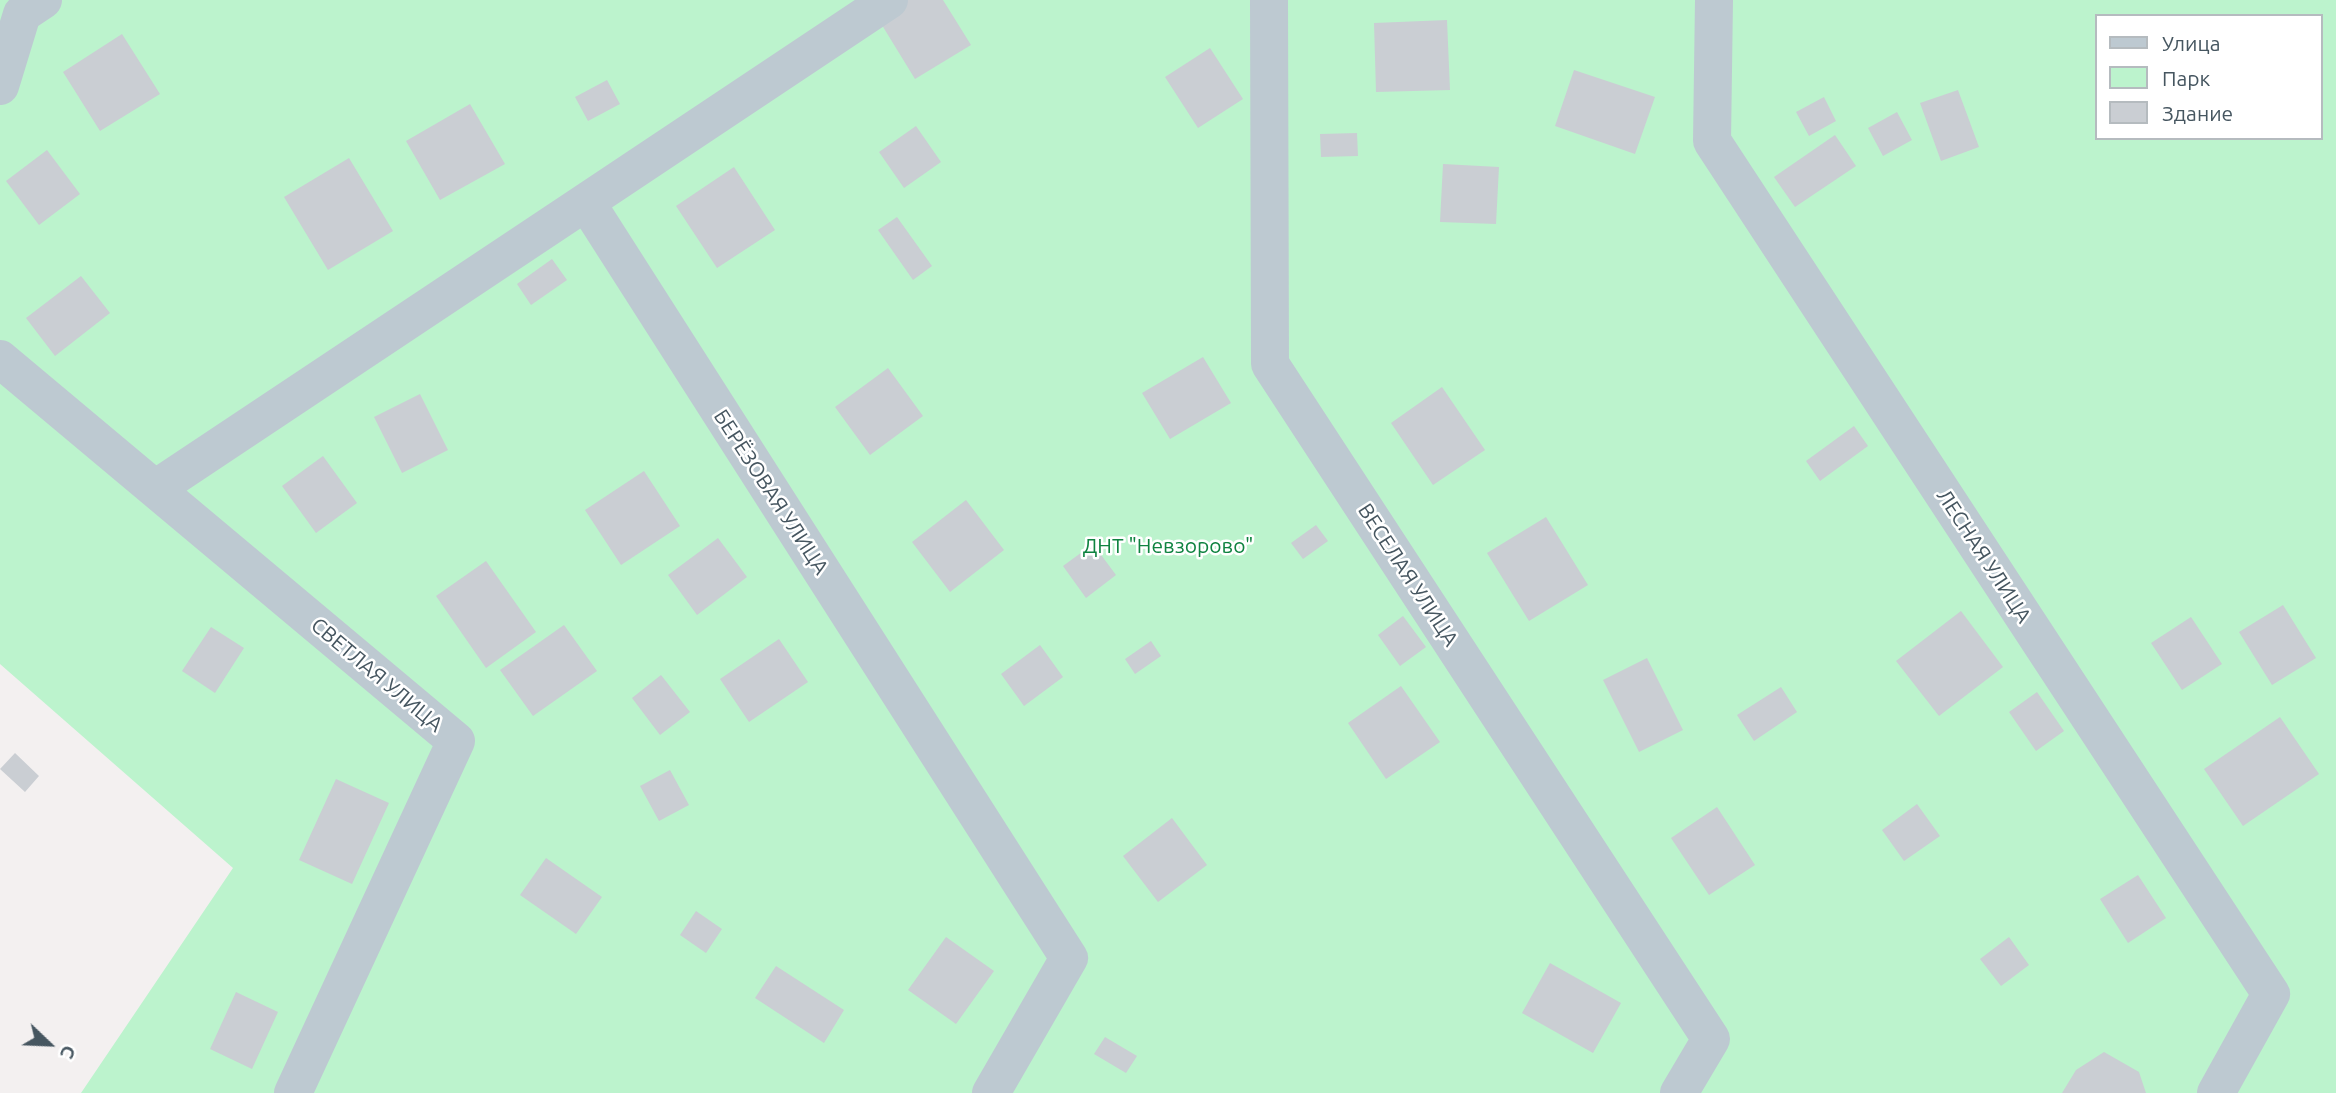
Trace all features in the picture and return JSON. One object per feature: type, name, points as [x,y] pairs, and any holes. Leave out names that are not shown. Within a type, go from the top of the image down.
[{"type":"street","points":[[0,86],[22,15],[43,0]]},
{"type":"street","points":[[155,489],[889,0]]},
{"type":"street","name":"ВЕСЕЛАЯ УЛИЦА","points":[[1269,0],[1270,364],[1711,1039],[1679,1093]]},
{"type":"street","name":"ЛЕСНАЯ УЛИЦА","points":[[1714,0],[1712,141],[2271,993],[2216,1093]]},
{"type":"street","name":"БЕРЁЗОВАЯ УЛИЦА","points":[[586,202],[1069,958],[991,1093]]},
{"type":"street","name":"СВЕТЛАЯ УЛИЦА","points":[[0,359],[456,741],[293,1093]]},
{"type":"green space","name":"ДНТ \"Невзорово\"","points":[[0,0],[2336,0],[2336,1093],[81,1093],[233,868],[0,664]]},
{"type":"building","points":[[905,0],[943,0],[971,45],[915,79],[877,17]]},
{"type":"building","points":[[1447,20],[1450,90],[1376,92],[1374,23]]},
{"type":"building","points":[[122,34],[160,94],[100,131],[63,72]]},
{"type":"building","points":[[1210,48],[1243,99],[1198,128],[1165,77]]},
{"type":"building","points":[[1574,70],[1655,97],[1635,154],[1555,126]]},
{"type":"building","points":[[607,80],[620,104],[588,121],[575,97]]},
{"type":"building","points":[[1958,90],[1979,147],[1941,161],[1920,103]]},
{"type":"building","points":[[1824,97],[1836,121],[1809,136],[1796,112]]},
{"type":"building","points":[[470,104],[505,164],[440,200],[406,141]]},
{"type":"building","points":[[1897,112],[1912,140],[1883,156],[1868,128]]},
{"type":"building","points":[[916,126],[941,162],[904,188],[879,152]]},
{"type":"building","points":[[1357,133],[1358,156],[1321,157],[1320,134]]},
{"type":"building","points":[[1835,135],[1856,166],[1795,207],[1774,177]]},
{"type":"building","points":[[47,150],[80,194],[39,225],[6,181]]},
{"type":"building","points":[[349,158],[393,231],[328,270],[284,197]]},
{"type":"building","points":[[1443,164],[1499,167],[1496,224],[1440,222]]},
{"type":"building","points":[[734,167],[775,230],[717,268],[676,206]]},
{"type":"building","points":[[897,217],[932,266],[913,280],[878,230]]},
{"type":"building","points":[[552,259],[567,280],[531,305],[517,284]]},
{"type":"building","points":[[81,276],[110,313],[55,356],[26,318]]},
{"type":"building","points":[[1203,357],[1231,403],[1170,439],[1142,393]]},
{"type":"building","points":[[888,368],[923,416],[870,455],[835,407]]},
{"type":"building","points":[[1442,387],[1485,450],[1433,485],[1391,423]]},
{"type":"building","points":[[420,394],[448,450],[402,473],[374,417]]},
{"type":"building","points":[[1854,426],[1868,446],[1820,481],[1806,461]]},
{"type":"building","points":[[323,456],[357,503],[316,533],[282,486]]},
{"type":"building","points":[[644,471],[680,526],[621,565],[585,510]]},
{"type":"building","points":[[966,500],[1004,550],[950,592],[912,542]]},
{"type":"building","points":[[1546,517],[1588,585],[1529,621],[1487,553]]},
{"type":"building","points":[[1316,525],[1328,541],[1303,559],[1291,543]]},
{"type":"building","points":[[718,538],[747,577],[697,615],[668,575]]},
{"type":"building","points":[[1093,544],[1116,575],[1086,598],[1063,566]]},
{"type":"building","points":[[486,561],[536,632],[486,668],[436,596]]},
{"type":"building","points":[[2283,605],[2316,658],[2272,685],[2239,632]]},
{"type":"building","points":[[1961,611],[2003,667],[1939,716],[1896,661]]},
{"type":"building","points":[[1403,616],[1426,647],[1400,666],[1378,635]]},
{"type":"building","points":[[2191,617],[2222,664],[2182,690],[2151,643]]},
{"type":"building","points":[[564,625],[597,671],[533,716],[500,670]]},
{"type":"building","points":[[211,627],[244,648],[215,693],[182,671]]},
{"type":"building","points":[[779,639],[808,682],[749,722],[720,679]]},
{"type":"building","points":[[1151,641],[1161,656],[1135,674],[1125,659]]},
{"type":"building","points":[[1040,645],[1063,677],[1024,706],[1001,674]]},
{"type":"building","points":[[1647,658],[1683,730],[1639,752],[1603,680]]},
{"type":"building","points":[[661,675],[690,712],[660,735],[632,698]]},
{"type":"building","points":[[1401,686],[1440,742],[1386,779],[1348,723]]},
{"type":"building","points":[[1781,687],[1797,712],[1754,741],[1737,715]]},
{"type":"building","points":[[2037,692],[2064,731],[2036,751],[2009,712]]},
{"type":"building","points":[[2280,717],[2319,774],[2243,826],[2204,769]]},
{"type":"building","points":[[15,753],[39,776],[25,792],[0,769]]},
{"type":"building","points":[[670,770],[689,805],[659,821],[640,786]]},
{"type":"building","points":[[336,779],[389,803],[352,884],[299,860]]},
{"type":"building","points":[[1917,804],[1940,836],[1904,861],[1882,830]]},
{"type":"building","points":[[1717,807],[1755,865],[1709,895],[1671,838]]},
{"type":"building","points":[[1172,818],[1207,865],[1158,902],[1123,856]]},
{"type":"building","points":[[546,858],[602,897],[576,934],[520,895]]},
{"type":"building","points":[[2138,875],[2166,918],[2128,943],[2100,899]]},
{"type":"building","points":[[696,911],[722,929],[706,953],[680,935]]},
{"type":"building","points":[[946,937],[994,971],[956,1024],[908,990]]},
{"type":"building","points":[[2009,937],[2029,965],[2001,986],[1980,959]]},
{"type":"building","points":[[1550,963],[1621,1003],[1593,1053],[1522,1013]]},
{"type":"building","points":[[776,966],[844,1010],[824,1043],[755,998]]},
{"type":"building","points":[[236,992],[278,1012],[252,1069],[210,1049]]},
{"type":"building","points":[[1105,1037],[1137,1056],[1126,1073],[1094,1054]]},
{"type":"building","points":[[2104,1052],[2139,1072],[2146,1093],[2062,1093],[2076,1070]]}]
